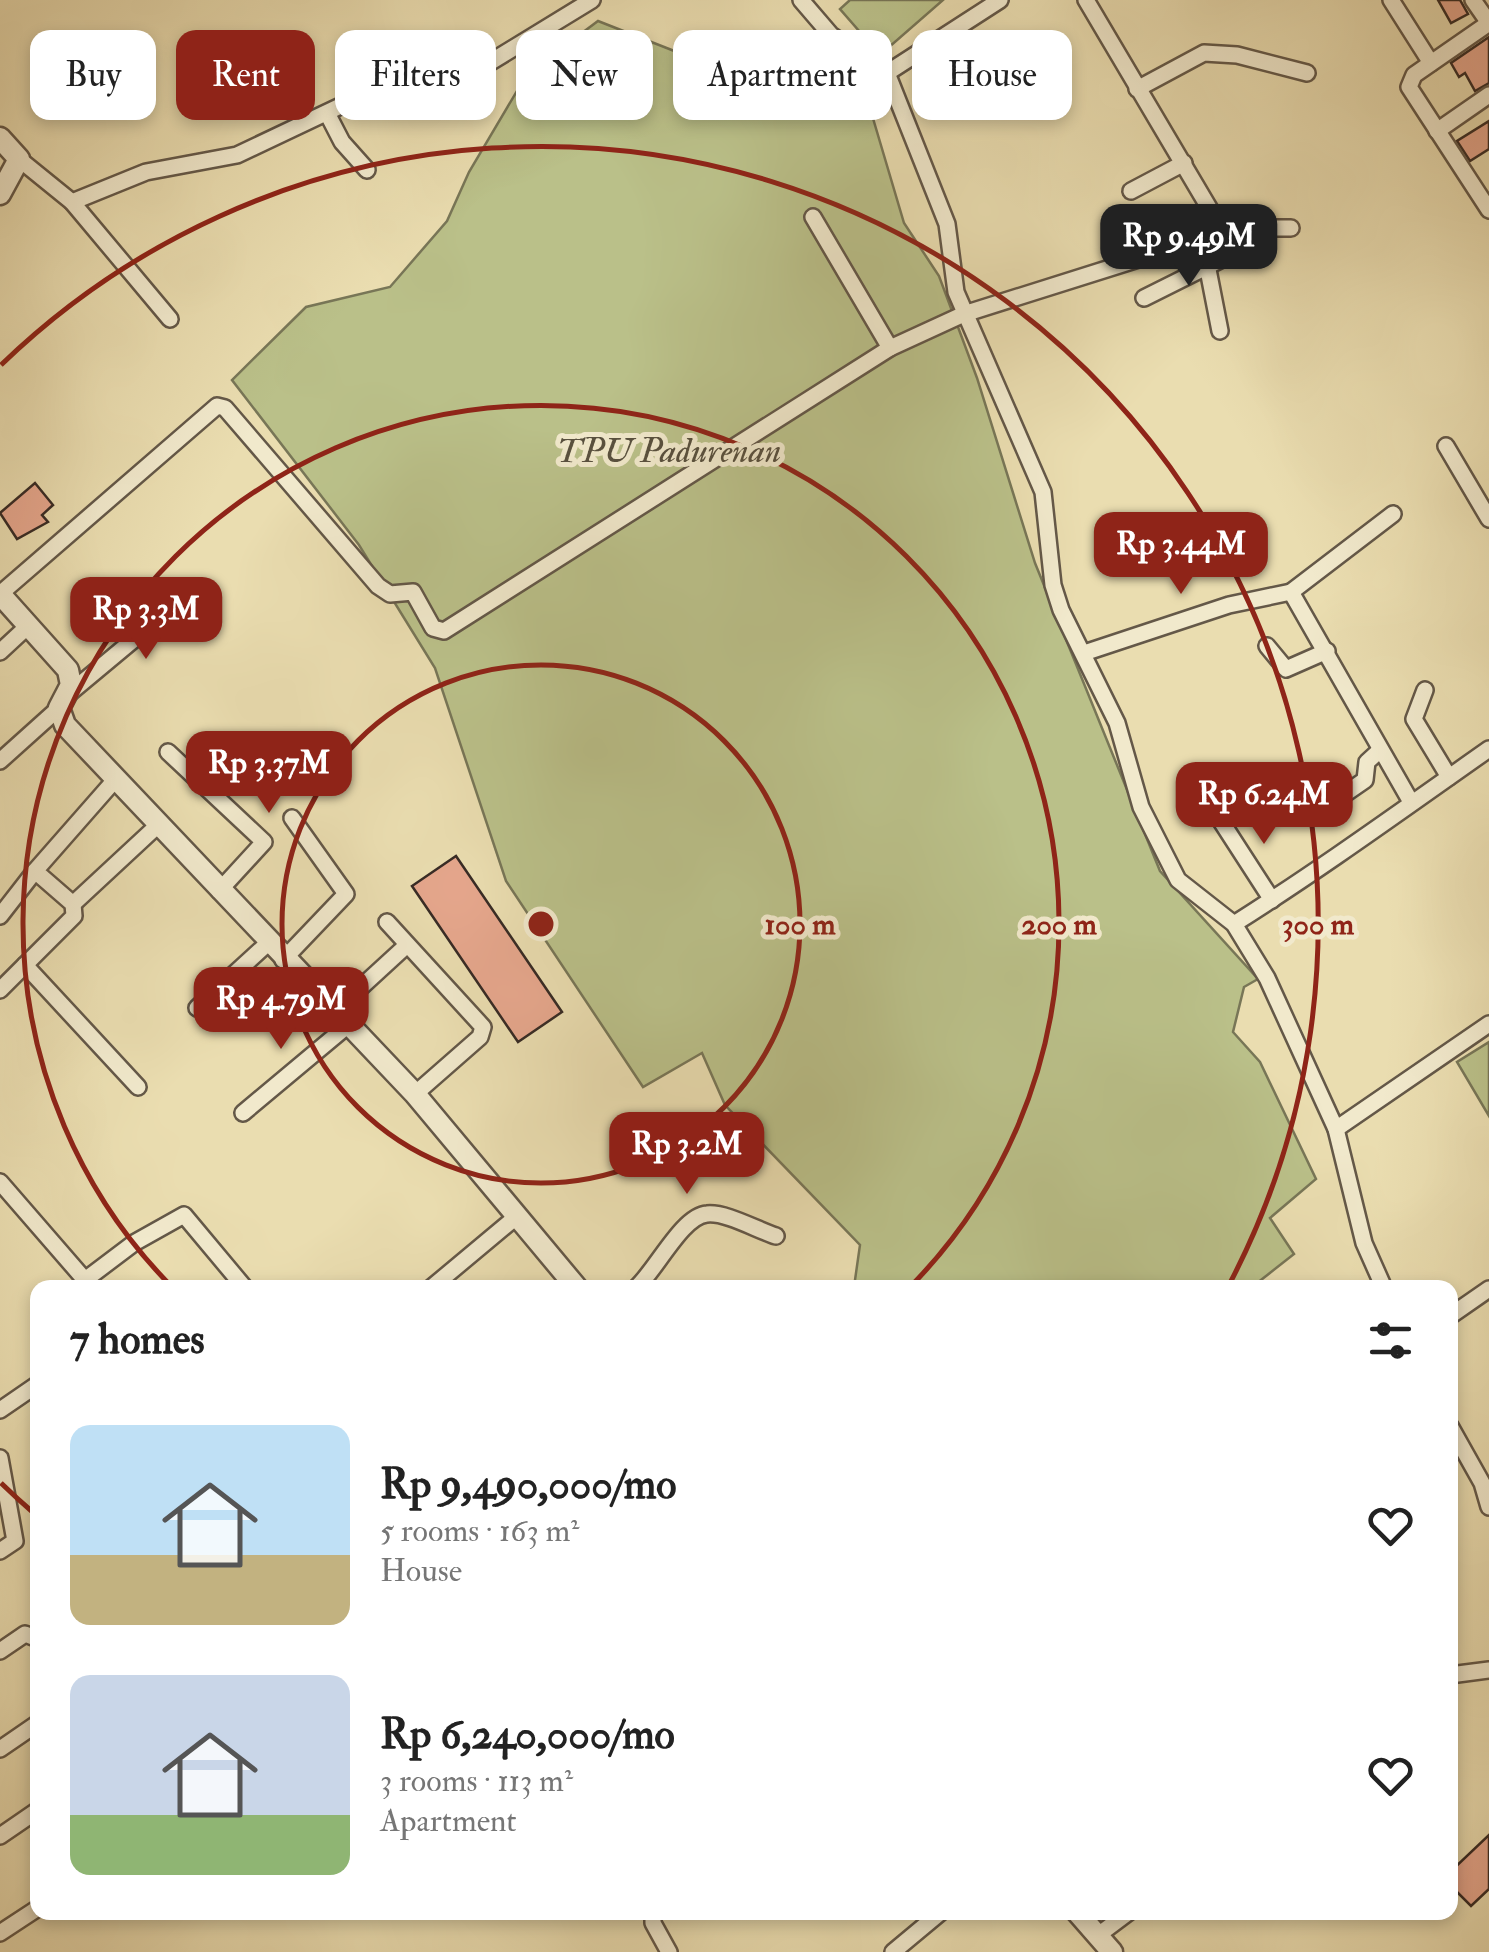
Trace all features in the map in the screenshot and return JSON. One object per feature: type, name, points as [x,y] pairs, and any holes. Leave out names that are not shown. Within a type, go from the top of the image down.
[{"type":"street","points":[[72,202],[146,172],[237,155],[352,100],[400,92],[489,63],[592,0]]},
{"type":"street","points":[[801,0],[827,30]]},
{"type":"street","points":[[892,70],[1000,0]]},
{"type":"street","points":[[1086,0],[1221,228]]},
{"type":"street","points":[[1390,0],[1431,62]]},
{"type":"street","points":[[1474,0],[1489,23],[1414,75],[1409,87],[1486,199]]},
{"type":"street","points":[[1137,89],[1204,54],[1236,55],[1307,72]]},
{"type":"street","points":[[892,83],[947,224],[956,292],[964,314],[1043,492],[1053,585],[1116,724],[1141,807],[1178,880],[1234,924],[1267,978],[1336,1129],[1364,1243],[1380,1280]]},
{"type":"street","points":[[1436,130],[1489,95]]},
{"type":"street","points":[[327,113],[342,142],[367,170]]},
{"type":"street","points":[[0,138],[18,159],[72,202],[170,319]]},
{"type":"street","points":[[0,194],[18,159]]},
{"type":"street","points":[[1131,191],[1184,163]]},
{"type":"street","points":[[814,217],[890,348]]},
{"type":"street","points":[[570,1280],[415,1094],[283,960],[65,725],[62,702],[72,678],[0,594],[217,406],[225,408],[378,586],[390,594],[414,592],[433,628],[444,631],[890,348],[964,314],[1202,239],[1221,228],[1291,228]]},
{"type":"street","points":[[1202,239],[1220,331]]},
{"type":"street","points":[[1144,298],[1234,253]]},
{"type":"street","points":[[1446,446],[1489,519]]},
{"type":"street","points":[[1084,653],[1229,605],[1291,592],[1393,514]]},
{"type":"street","points":[[1291,592],[1411,802]]},
{"type":"street","points":[[0,761],[150,626],[140,606]]},
{"type":"street","points":[[0,652],[28,626]]},
{"type":"street","points":[[1266,646],[1286,669],[1328,651]]},
{"type":"street","points":[[1425,690],[1414,720],[1450,777]]},
{"type":"street","points":[[1234,924],[1489,749]]},
{"type":"street","points":[[1336,800],[1365,780],[1367,762],[1380,750]]},
{"type":"street","points":[[168,752],[264,842],[219,890]]},
{"type":"street","points":[[0,916],[114,780]]},
{"type":"street","points":[[283,960],[346,894],[292,818]]},
{"type":"street","points":[[1219,818],[1272,900]]},
{"type":"street","points":[[0,990],[70,922],[73,904],[157,826]]},
{"type":"street","points":[[34,871],[73,904]]},
{"type":"street","points":[[387,922],[483,1027],[480,1037],[415,1094]]},
{"type":"street","points":[[197,1008],[268,943]]},
{"type":"street","points":[[243,1113],[341,1018],[407,945]]},
{"type":"street","points":[[0,963],[12,978]]},
{"type":"street","points":[[25,966],[138,1088]]},
{"type":"street","points":[[1336,1129],[1489,1024]]},
{"type":"street","points":[[0,1182],[84,1280],[134,1243],[184,1215],[238,1280]]},
{"type":"street","points":[[645,1280],[656,1270],[689,1220],[708,1213],[776,1236]]},
{"type":"street","points":[[440,1280],[516,1217]]},
{"type":"street","points":[[1458,1310],[1489,1289]]},
{"type":"street","points":[[0,1410],[30,1389]]},
{"type":"street","points":[[1458,1440],[1482,1483],[1489,1507]]},
{"type":"street","points":[[0,1458],[15,1541],[0,1551]]},
{"type":"street","points":[[0,1652],[25,1634],[30,1636]]},
{"type":"street","points":[[1458,1674],[1489,1670]]},
{"type":"street","points":[[0,1749],[30,1729]]},
{"type":"street","points":[[0,1836],[30,1815]]},
{"type":"street","points":[[0,1934],[30,1913]]},
{"type":"street","points":[[653,1920],[669,1952]]},
{"type":"street","points":[[893,1952],[931,1920]]},
{"type":"street","points":[[1084,1920],[1104,1944],[1123,1920]]},
{"type":"green space","points":[[850,0],[943,0],[892,45],[892,30],[858,30],[840,9]]},
{"type":"green space","name":"TPU Padurenan","points":[[598,21],[621,30],[586,30]]},
{"type":"green space","name":"TPU Padurenan","points":[[653,43],[673,50],[673,120],[873,120],[904,223],[939,276],[977,378],[1035,563],[1160,871],[1258,979],[1244,987],[1233,1032],[1260,1062],[1316,1179],[1270,1218],[1294,1254],[1261,1280],[855,1280],[860,1245],[725,1105],[702,1053],[643,1087],[506,881],[435,668],[359,545],[232,380],[306,307],[390,287],[447,221],[469,172],[516,93],[516,120],[653,120]]},
{"type":"green space","points":[[1489,1042],[1489,1116],[1457,1062]]},
{"type":"building","points":[[1438,0],[1460,0],[1468,14],[1451,23]]},
{"type":"building","points":[[1489,37],[1489,83],[1475,91],[1465,73],[1459,77],[1451,63]]},
{"type":"building","points":[[1489,121],[1489,149],[1470,161],[1457,141]]},
{"type":"building","points":[[35,483],[53,505],[42,515],[48,522],[17,539],[0,513]]},
{"type":"building","points":[[456,856],[562,1012],[518,1042],[412,886]]},
{"type":"building","points":[[1489,1835],[1489,1889],[1471,1906],[1458,1893],[1458,1864]]}]
